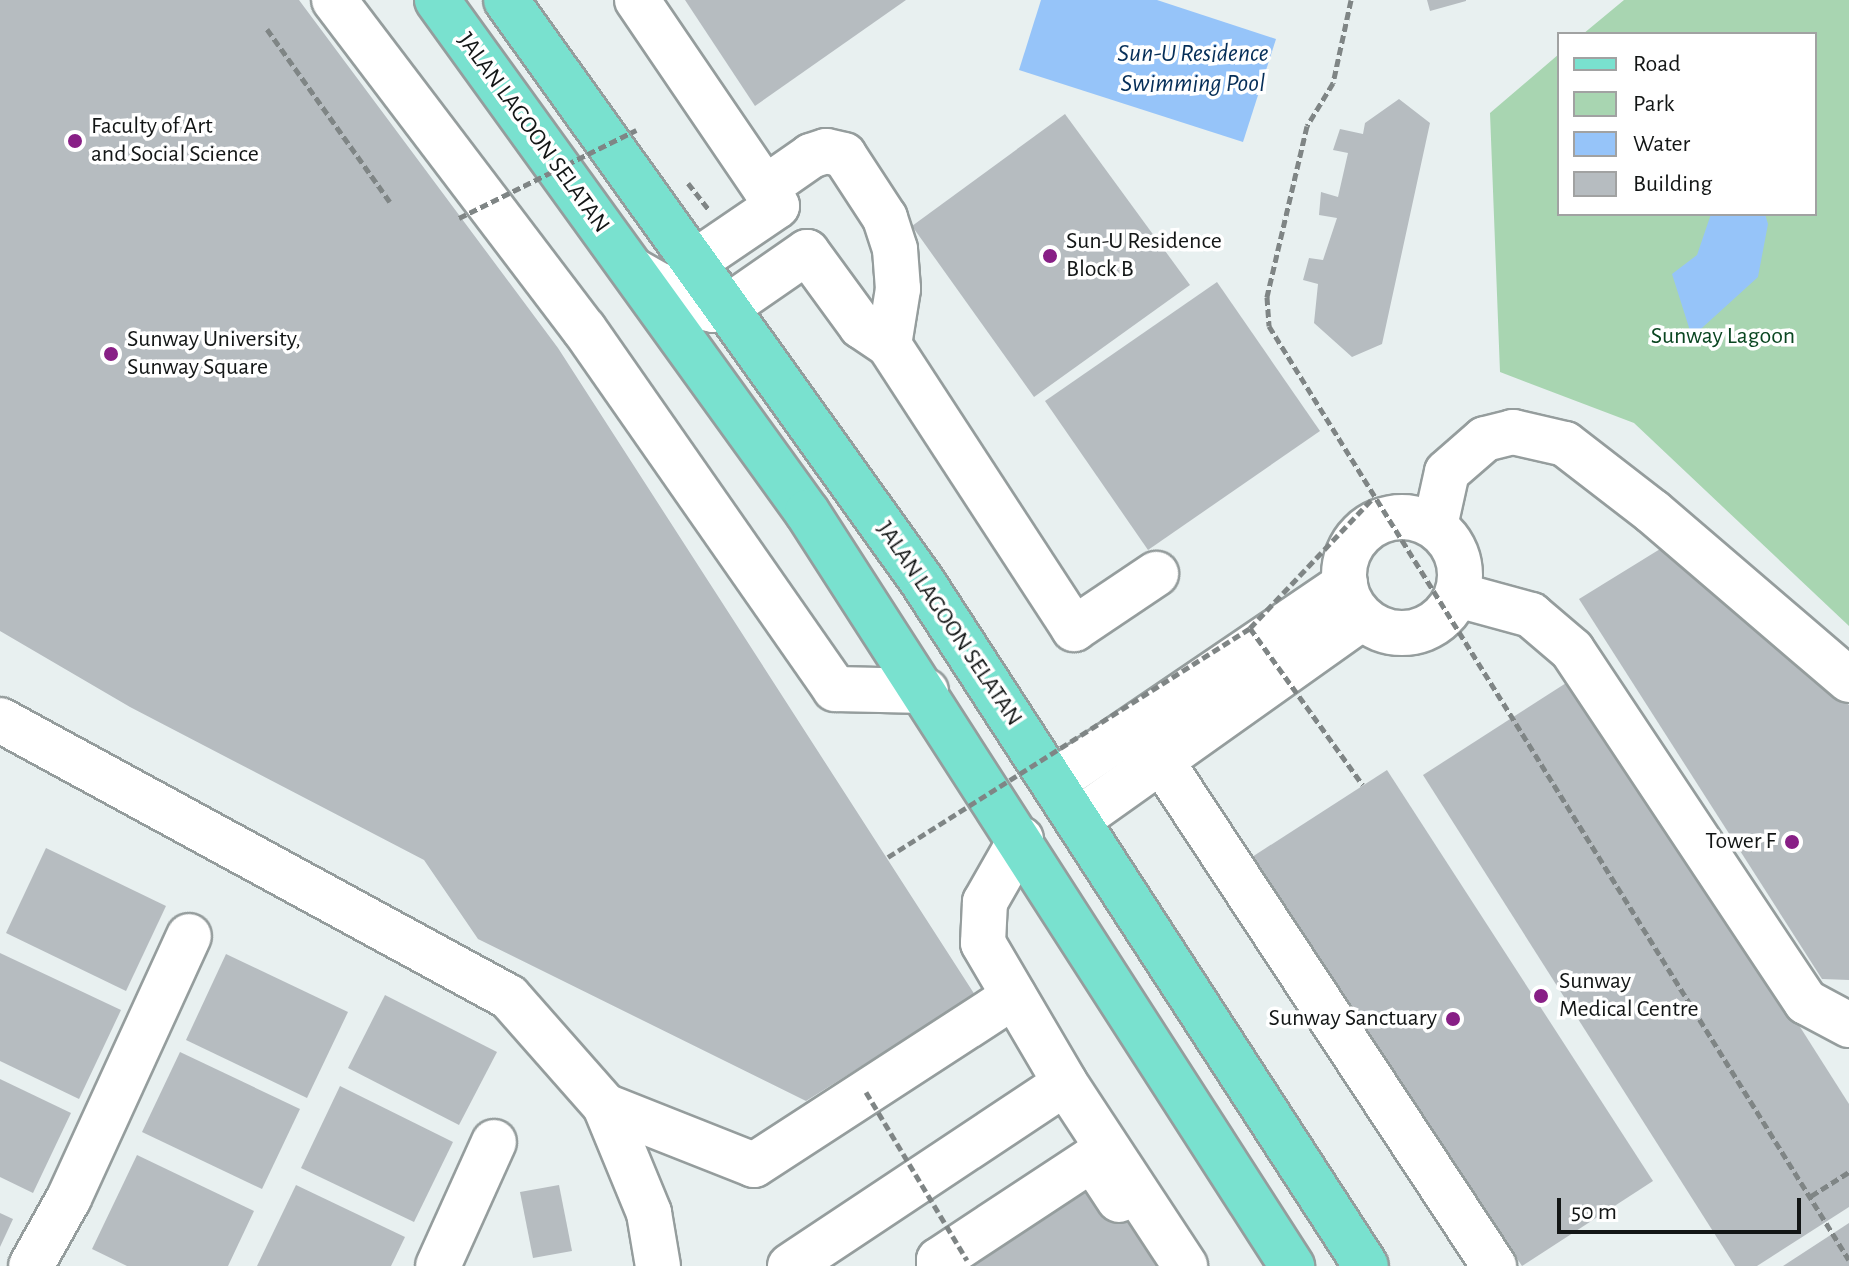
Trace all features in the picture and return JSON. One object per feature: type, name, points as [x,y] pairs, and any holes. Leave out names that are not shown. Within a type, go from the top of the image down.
[{"type":"main road","name":"JALAN LAGOON SELATAN","points":[[437,0],[698,359],[926,691],[1292,1266]]},
{"type":"main road","name":"JALAN LAGOON SELATAN","points":[[506,0],[704,290],[922,581],[1366,1266]]},
{"type":"street","points":[[334,0],[584,329],[835,689],[926,691]]},
{"type":"street","points":[[637,0],[771,197]]},
{"type":"street","points":[[698,359],[704,290],[771,197],[811,156],[826,151],[844,155],[885,218],[893,242],[898,275],[889,345]]},
{"type":"street","points":[[633,270],[704,290],[771,276],[807,252],[861,326],[889,345],[1074,629],[1156,574]]},
{"type":"street","points":[[1435,526],[1447,472],[1485,439],[1513,432],[1565,444],[1653,512],[1849,680]]},
{"type":"street","points":[[1398,516],[1435,526],[1457,557],[1458,595],[1434,624],[1416,632],[1379,629],[1354,601],[1345,564],[1363,531],[1398,516]]},
{"type":"street","points":[[1458,595],[1531,615],[1572,650],[1806,1002],[1849,1025]]},
{"type":"street","points":[[1054,782],[1354,601]]},
{"type":"street","points":[[1079,819],[1162,762],[1354,601]]},
{"type":"street","points":[[0,720],[509,997],[605,1106],[649,1213],[658,1266]]},
{"type":"street","points":[[1162,762],[1494,1266]]},
{"type":"street","points":[[1021,839],[985,902],[983,943],[1065,1083],[1185,1266]]},
{"type":"street","points":[[31,1266],[69,1198],[189,936]]},
{"type":"street","points":[[605,1106],[754,1165],[1014,996]]},
{"type":"street","points":[[790,1266],[1065,1083]]},
{"type":"street","points":[[438,1266],[494,1142]]},
{"type":"street","points":[[953,1263],[939,1260],[1092,1159],[1162,1266]]},
{"type":"street","points":[[1453,1207],[1462,1266]]},
{"type":"path","points":[[1351,0],[1333,83],[1307,126],[1267,297],[1269,326],[1372,499],[1849,1260]]},
{"type":"path","points":[[267,29],[390,202]]},
{"type":"path","points":[[459,218],[636,130]]},
{"type":"path","points":[[888,857],[1250,628],[1372,499]]},
{"type":"path","points":[[1250,628],[1363,785]]},
{"type":"path","points":[[866,1092],[953,1263]]},
{"type":"path","points":[[1811,1196],[1849,1172]]},
{"type":"green space","name":"Sunway Lagoon","points":[[1624,0],[1849,0],[1849,626],[1634,423],[1500,372],[1490,113],[1557,56],[1557,216],[1817,216],[1817,32],[1585,32]]},
{"type":"water","name":"Sun-U Residence Swimming Pool","points":[[1041,0],[1157,0],[1276,39],[1243,142],[1019,70]]},
{"type":"water","points":[[1710,216],[1766,216],[1768,224],[1758,277],[1692,337],[1672,274],[1697,255]]},
{"type":"building","points":[[0,0],[299,0],[558,348],[975,995],[806,1101],[478,939],[424,860],[130,707],[0,631]]},
{"type":"building","points":[[685,0],[906,0],[755,106]]},
{"type":"building","points":[[1427,0],[1466,0],[1466,1],[1430,11]]},
{"type":"building","points":[[1399,99],[1430,123],[1382,344],[1352,357],[1314,323],[1318,284],[1303,280],[1309,258],[1323,260],[1337,218],[1319,215],[1321,192],[1338,197],[1348,153],[1333,150],[1340,129],[1363,134],[1365,123]]},
{"type":"building","name":"Sun-U Residence Block B","points":[[1065,114],[1190,285],[1034,397],[912,226]]},
{"type":"building","points":[[1217,282],[1320,431],[1148,550],[1045,401]]},
{"type":"building","name":"Tower F","points":[[1665,546],[1849,705],[1849,980],[1822,979],[1579,599]]},
{"type":"building","points":[[1577,676],[1849,1104],[1849,1207],[1757,1266],[1735,1266],[1423,775]]},
{"type":"building","name":"Sunway Sanctuary","points":[[1387,770],[1653,1181],[1522,1266],[1252,857]]},
{"type":"building","points":[[46,848],[166,906],[126,991],[6,933]]},
{"type":"building","points":[[0,953],[121,1010],[79,1099],[0,1061]]},
{"type":"building","points":[[226,954],[348,1012],[307,1098],[186,1040]]},
{"type":"building","points":[[385,995],[497,1052],[459,1125],[348,1068]]},
{"type":"building","points":[[180,1052],[300,1109],[262,1189],[142,1132]]},
{"type":"building","points":[[0,1079],[71,1113],[33,1193],[0,1177]]},
{"type":"building","points":[[340,1086],[453,1142],[414,1222],[301,1168]]},
{"type":"building","points":[[137,1155],[254,1211],[228,1266],[127,1266],[92,1249]]},
{"type":"building","points":[[1097,1171],[1158,1266],[958,1266]]},
{"type":"building","points":[[296,1185],[405,1237],[391,1266],[257,1266]]},
{"type":"building","points":[[559,1185],[572,1251],[533,1258],[520,1192]]},
{"type":"building","points":[[0,1213],[13,1219],[0,1247]]},
{"type":"building","points":[[1849,1223],[1849,1266],[1783,1266]]},
{"type":"place","name":"Faculty of Art and Social Science","points":[[75,141]]},
{"type":"place","name":"Sun-U Residence Block B","points":[[1050,256]]},
{"type":"place","name":"Sunway University, Sunway Square","points":[[111,354]]},
{"type":"place","name":"Tower F","points":[[1792,842]]},
{"type":"place","name":"Sunway Medical Centre","points":[[1541,996]]},
{"type":"place","name":"Sunway Sanctuary","points":[[1453,1019]]}]
